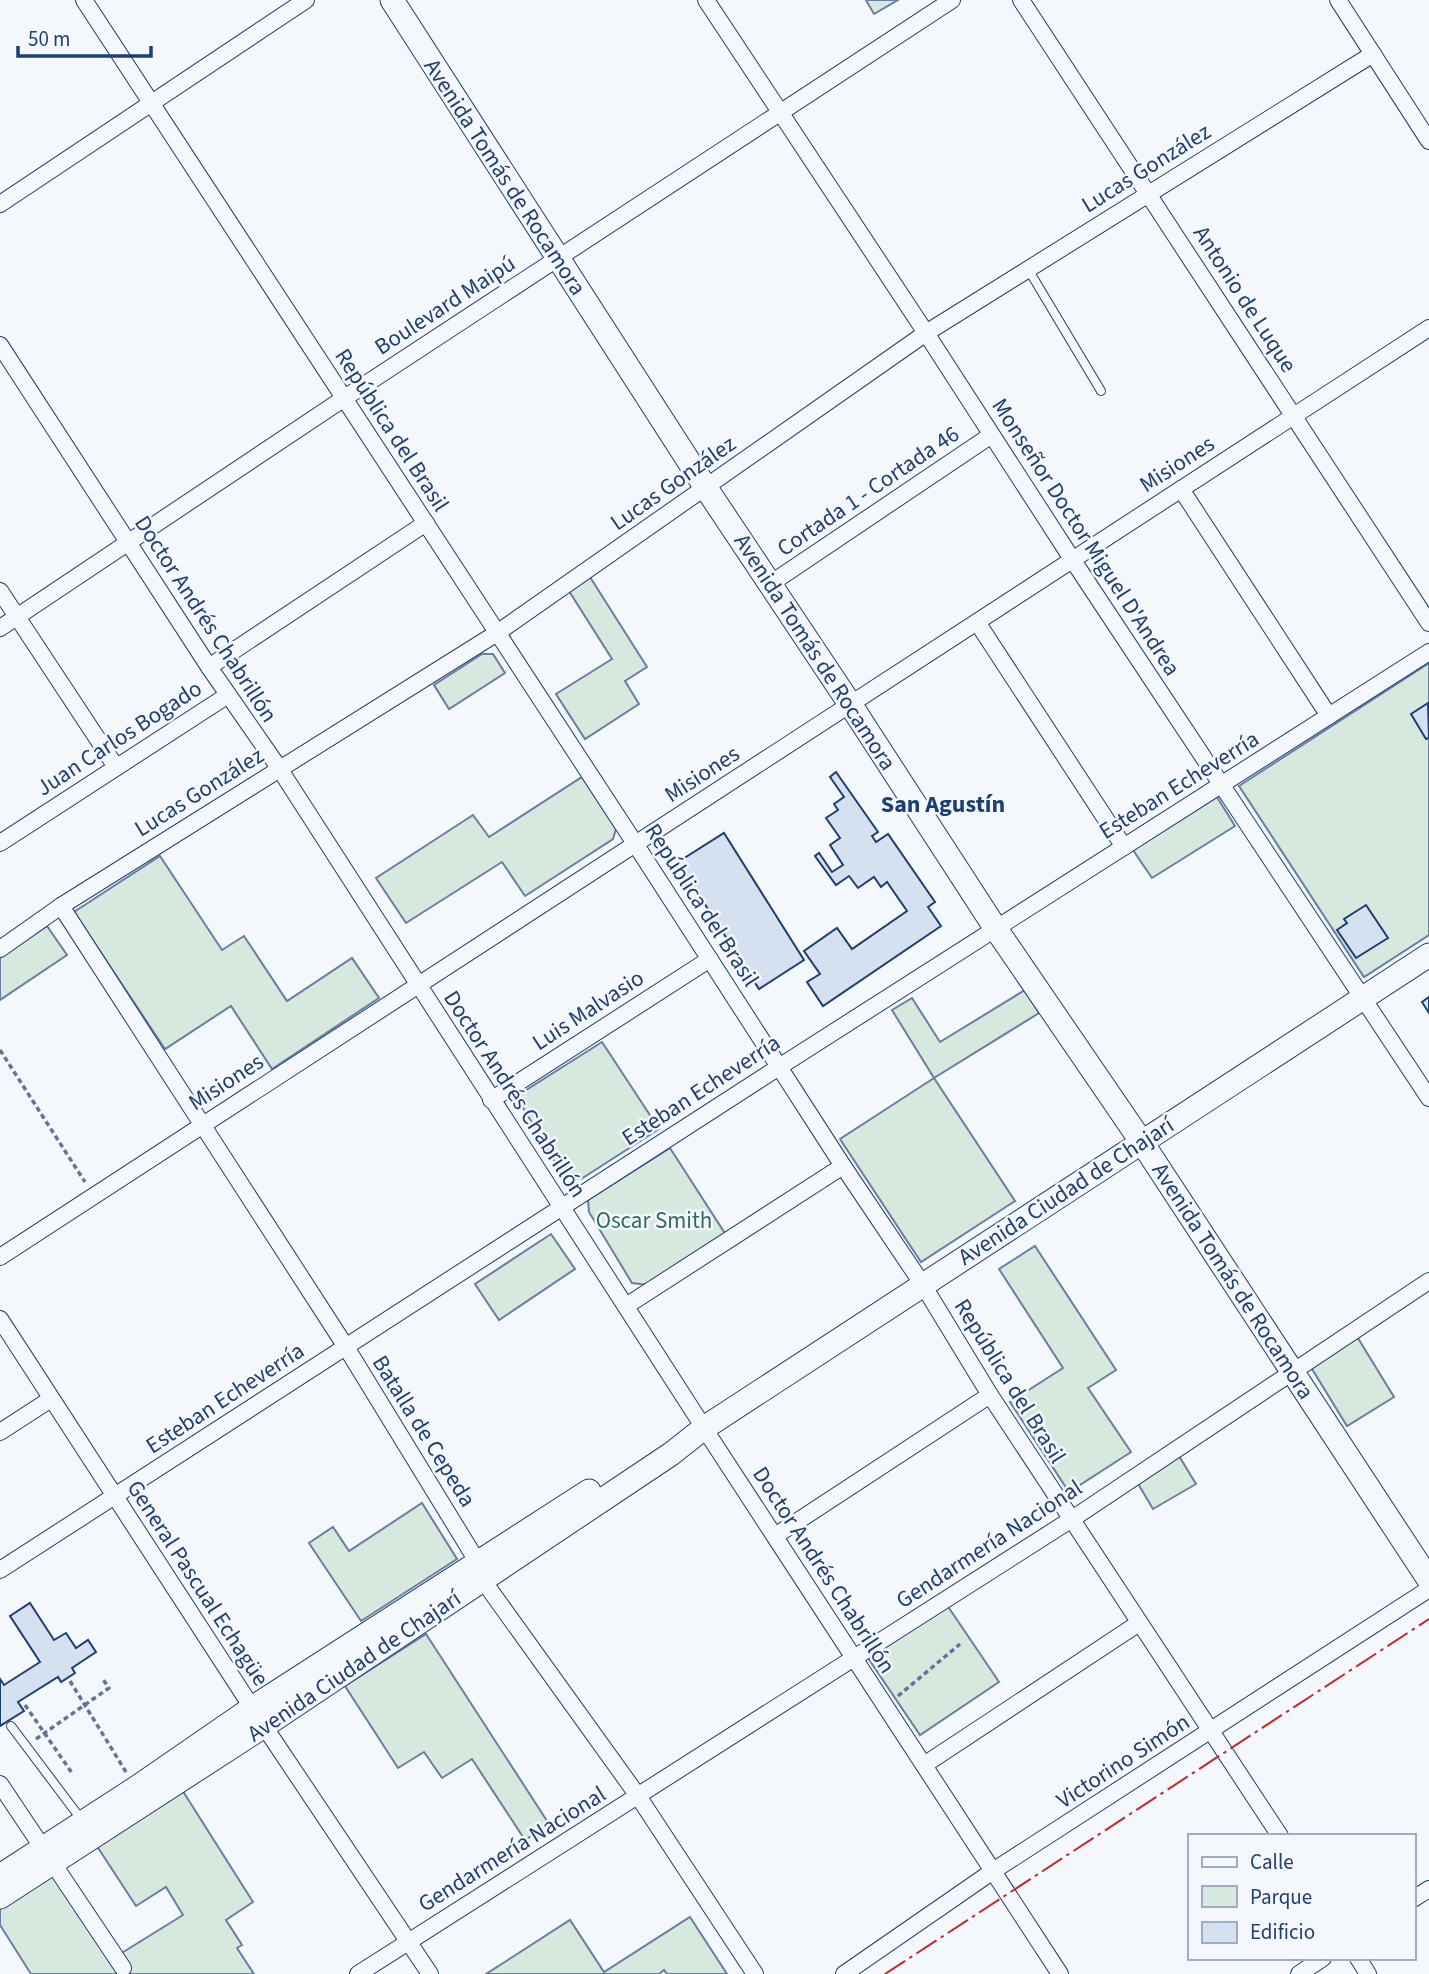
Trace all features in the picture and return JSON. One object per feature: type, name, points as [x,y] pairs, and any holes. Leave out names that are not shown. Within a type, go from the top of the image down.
[{"type":"main road","name":"Avenida Tomás de Rocamora","points":[[392,0],[706,488],[996,929],[1141,1141],[1429,1580]]},
{"type":"main road","name":"Avenida Ciudad de Chajarí","points":[[0,1876],[47,1856],[480,1570],[671,1454],[704,1428],[1429,955]]},
{"type":"main road","name":"Avenida Ciudad de Chajarí","points":[[0,1898],[83,1823],[136,1788],[258,1717]]},
{"type":"street","name":"República del Brasil","points":[[84,0],[636,845],[842,1166],[923,1285],[990,1395],[1279,1834]]},
{"type":"street","points":[[0,204],[306,0]]},
{"type":"street","name":"Monseñor Doctor Miguel D'Andrea","points":[[706,0],[778,113],[926,333],[990,436],[1429,1098]]},
{"type":"street","name":"Boulevard Maipú","points":[[0,628],[343,399],[953,0]]},
{"type":"street","name":"Antonio de Luque","points":[[1021,0],[1429,623]]},
{"type":"street","points":[[1338,0],[1429,141]]},
{"type":"street","name":"Lucas González","points":[[0,949],[61,905],[497,633],[926,333],[1373,54]]},
{"type":"street","name":"Misiones","points":[[0,1256],[1429,328]]},
{"type":"street","name":"Doctor Andrés Chabrillón","points":[[0,345],[209,667],[279,768],[417,986],[1060,1974]]},
{"type":"street","name":"Cortada 1 - Cortada 46","points":[[770,584],[990,436]]},
{"type":"street","points":[[1181,489],[1329,716]]},
{"type":"street","name":"Juan Carlos Bogado","points":[[209,667],[426,523]]},
{"type":"street","points":[[0,591],[116,767]]},
{"type":"street","points":[[977,622],[1124,847]]},
{"type":"street","name":"Esteban Echeverría","points":[[0,1570],[561,1207],[1429,652]]},
{"type":"street","name":"Juan Carlos Bogado","points":[[0,843],[228,695]]},
{"type":"street","name":"Batalla de Cepeda","points":[[61,905],[346,1347],[480,1570],[638,1796],[755,1974]]},
{"type":"street","name":"Luis Malvasio","points":[[491,1100],[710,959]]},
{"type":"street","points":[[626,1307],[842,1166]]},
{"type":"street","name":"Gendarmería Nacional","points":[[358,1974],[1072,1519],[1429,1280]]},
{"type":"street","name":"General Pascual Echagüe","points":[[0,1319],[258,1717],[430,1974]]},
{"type":"street","points":[[775,1536],[990,1395]]},
{"type":"street","points":[[0,1432],[51,1399]]},
{"type":"street","name":"Victorino Simón","points":[[844,1974],[993,1871],[1429,1589]]},
{"type":"street","points":[[925,1765],[1139,1623]]},
{"type":"street","points":[[0,1784],[123,1968]]},
{"type":"street","points":[[1299,1974],[1320,1960]]},
{"type":"lane","points":[[1028,269],[1101,391]]},
{"type":"lane","points":[[11,1726],[83,1823]]},
{"type":"path","points":[[0,1050],[94,1196]]},
{"type":"path","points":[[886,1706],[960,1644]]},
{"type":"path","points":[[26,1746],[109,1688],[102,1678]]},
{"type":"path","points":[[71,1681],[136,1788]]},
{"type":"path","points":[[25,1705],[72,1773]]},
{"type":"green space","points":[[866,0],[898,0],[874,14]]},
{"type":"green space","points":[[590,577],[647,667],[625,681],[639,704],[585,739],[556,694],[612,659],[569,591]]},
{"type":"green space","points":[[482,654],[493,654],[505,673],[449,709],[434,685]]},
{"type":"green space","points":[[1429,663],[1429,935],[1364,977],[1239,786]]},
{"type":"green space","points":[[582,777],[616,829],[613,839],[525,896],[502,862],[406,923],[376,878],[473,815],[489,837]]},
{"type":"green space","points":[[1217,797],[1235,826],[1152,878],[1133,850]]},
{"type":"green space","points":[[160,856],[222,950],[244,936],[287,1001],[352,958],[379,998],[272,1069],[231,1006],[165,1049],[74,912]]},
{"type":"green space","points":[[47,926],[67,955],[0,1000],[0,958]]},
{"type":"green space","points":[[1025,990],[1039,1013],[934,1078],[892,1010],[912,998],[940,1042]]},
{"type":"green space","points":[[602,1042],[659,1129],[581,1179],[564,1177],[522,1106],[520,1094]]},
{"type":"green space","points":[[934,1078],[1015,1201],[921,1262],[840,1139]]},
{"type":"green space","name":"Oscar Smith","points":[[670,1148],[726,1235],[649,1285],[632,1283],[589,1212],[588,1200]]},
{"type":"green space","points":[[551,1234],[575,1269],[499,1320],[475,1284]]},
{"type":"green space","points":[[1035,1246],[1116,1370],[1088,1388],[1131,1452],[1069,1492],[1010,1402],[1063,1368],[999,1269]]},
{"type":"green space","points":[[1356,1335],[1394,1397],[1347,1426],[1309,1364]]},
{"type":"green space","points":[[1179,1456],[1196,1484],[1153,1509],[1137,1482]]},
{"type":"green space","points":[[422,1503],[457,1559],[361,1621],[309,1543],[333,1527],[349,1551]]},
{"type":"green space","points":[[947,1605],[999,1682],[920,1735],[868,1658]]},
{"type":"green space","points":[[426,1634],[549,1824],[525,1840],[472,1759],[442,1778],[424,1752],[398,1768],[345,1686]]},
{"type":"green space","points":[[179,1785],[253,1902],[226,1920],[242,1945],[237,1948],[254,1974],[31,1974],[0,1925],[0,1903],[54,1868],[112,1959],[183,1915],[166,1887],[136,1906],[93,1840]]},
{"type":"green space","points":[[690,1917],[727,1974],[667,1974],[664,1970],[659,1974],[486,1974],[570,1920],[604,1972]]},
{"type":"building","points":[[1428,703],[1429,738],[1426,739],[1411,714]]},
{"type":"building","points":[[836,772],[878,832],[872,836],[876,842],[888,834],[935,902],[928,907],[941,926],[823,1006],[807,982],[820,974],[804,951],[837,928],[852,949],[907,911],[887,882],[881,887],[874,877],[858,888],[849,876],[836,885],[815,856],[819,853],[832,872],[843,865],[830,845],[840,838],[826,818],[838,810],[834,804],[844,797],[830,777]]},
{"type":"building","points":[[724,833],[804,960],[759,989],[678,862]]},
{"type":"building","points":[[1366,905],[1388,938],[1356,958],[1337,930],[1347,923],[1344,919]]},
{"type":"building","points":[[1429,997],[1429,1013],[1422,1002]]},
{"type":"building","points":[[30,1603],[54,1640],[66,1633],[76,1648],[88,1640],[96,1652],[72,1668],[75,1673],[61,1682],[58,1677],[18,1702],[24,1711],[0,1726],[0,1679],[4,1685],[40,1662],[10,1616]]},
{"type":"power","points":[[885,1974],[1429,1619]]},
{"type":"district","name":"San Agustín","points":[[943,804]]}]
